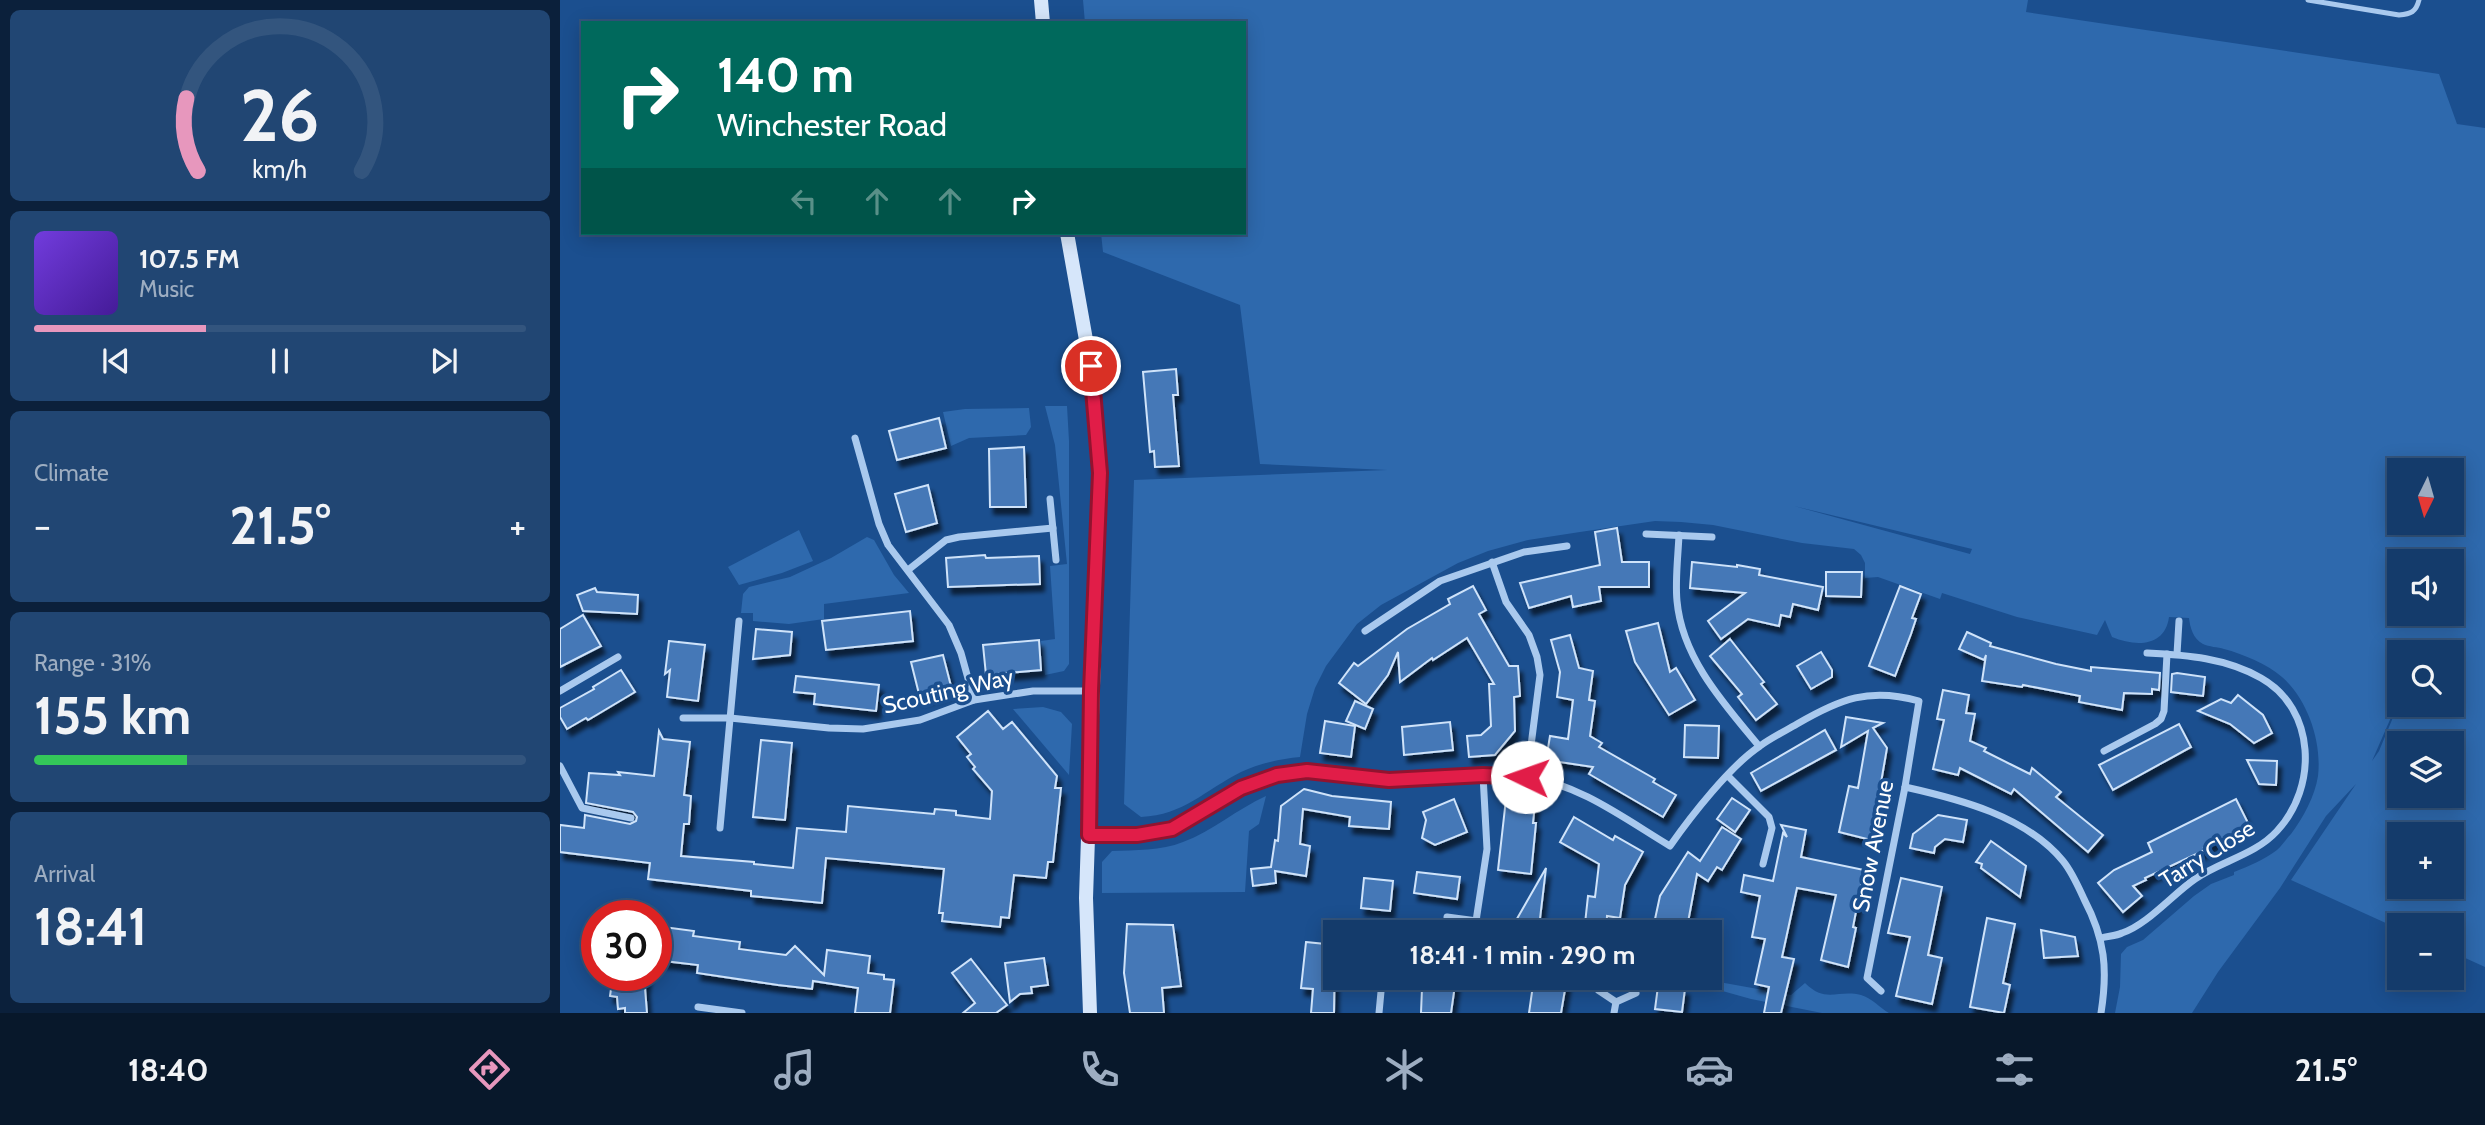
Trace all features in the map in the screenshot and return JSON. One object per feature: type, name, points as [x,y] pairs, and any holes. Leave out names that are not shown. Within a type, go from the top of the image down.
[{"type":"street","points":[[1041,0],[1044,21]]},
{"type":"street","points":[[1067,235],[1090,360],[1100,473],[1086,898],[1090,1013]]},
{"type":"street","points":[[855,438],[888,545],[949,625],[961,653],[974,700]]},
{"type":"street","points":[[1050,499],[1056,559]]},
{"type":"street","points":[[908,570],[946,540],[1053,528]]},
{"type":"street","points":[[1646,534],[1712,537]]},
{"type":"street","points":[[1089,835],[1137,835],[1172,829],[1241,788],[1277,775],[1307,771],[1389,780],[1483,775],[1527,777],[1572,790],[1670,846],[1688,820],[1759,746],[1704,674],[1685,639],[1677,599],[1679,536]]},
{"type":"street","points":[[1365,632],[1440,581],[1524,552],[1567,546]]},
{"type":"street","points":[[1492,562],[1506,602],[1529,635],[1537,657],[1540,676],[1527,777]]},
{"type":"street","points":[[720,828],[739,621]]},
{"type":"street","points":[[2176,654],[2179,621]]},
{"type":"street","name":"Tarry Close","points":[[2101,938],[2124,933],[2197,877],[2260,846],[2289,816],[2305,774],[2307,751],[2303,734],[2297,719],[2277,688],[2260,677],[2207,658],[2147,653]]},
{"type":"street","points":[[2104,751],[2161,719],[2164,711],[2168,654]]},
{"type":"street","points":[[560,691],[618,657]]},
{"type":"street","name":"Scouting Way","points":[[682,718],[730,718],[863,729],[920,720],[974,700],[1033,691],[1091,691]]},
{"type":"street","name":"Snow Avenue","points":[[1759,746],[1840,701],[1885,696],[1902,696],[1919,701],[1905,787],[1867,978],[1881,991]]},
{"type":"street","points":[[560,766],[582,808],[631,818]]},
{"type":"street","points":[[1476,920],[1487,849],[1483,775]]},
{"type":"street","points":[[1728,776],[1769,817],[1772,828],[1763,864]]},
{"type":"street","points":[[1905,787],[1938,794],[2026,829],[2048,845],[2064,862],[2101,938],[2106,974],[2101,1013]]},
{"type":"street","points":[[1447,917],[1469,920]]},
{"type":"street","points":[[1379,1013],[1381,990]]},
{"type":"street","points":[[1598,990],[1616,1002]]},
{"type":"street","points":[[1616,1002],[1636,993]]},
{"type":"street","points":[[1614,1013],[1616,1002]]},
{"type":"street","points":[[698,1007],[742,1013]]},
{"type":"lane","points":[[2308,0],[2399,15],[2411,14],[2417,8],[2419,0]]},
{"type":"shaded area","points":[[1083,0],[2028,0],[2026,12],[2439,74],[2457,124],[2485,128],[2485,967],[2464,957],[2464,913],[2387,913],[2387,924],[2291,880],[2356,784],[2326,816],[2280,888],[2218,972],[2192,1013],[2115,1013],[2120,987],[2121,954],[2127,947],[2143,940],[2211,884],[2234,875],[2234,872],[2277,850],[2304,814],[2318,776],[2318,749],[2306,709],[2291,686],[2276,672],[2254,660],[2200,642],[2193,633],[2189,618],[2169,617],[2162,634],[2156,639],[2140,643],[2130,642],[2112,637],[2105,620],[2097,635],[2017,617],[1942,593],[1940,599],[1878,577],[1865,578],[1865,563],[1854,549],[1802,543],[1713,525],[1655,521],[1580,532],[1528,540],[1458,563],[1381,605],[1357,624],[1326,666],[1315,688],[1307,714],[1300,757],[1248,769],[1182,807],[1141,817],[1124,804],[1134,480],[1387,470],[1260,464],[1240,305],[1103,252],[1101,235],[1246,235],[1246,21],[1085,21]],"holes":[[[1794,506],[1972,549],[1970,554]],[[2387,640],[2464,640],[2464,717],[2393,717],[2387,731],[2464,731],[2464,808],[2387,808],[2387,732],[2372,761],[2391,717],[2387,717]]]},
{"type":"shaded area","points":[[1045,406],[1067,406],[1069,664],[1064,671],[1045,675],[1041,641],[1055,639],[1050,566],[1067,564],[1055,445]]},
{"type":"shaded area","points":[[1029,408],[1031,427],[1026,435],[969,438],[951,446],[943,412]]},
{"type":"shaded area","points":[[799,530],[813,561],[739,585],[728,567]]},
{"type":"shaded area","points":[[867,537],[874,540],[894,575],[909,593],[824,604],[824,619],[789,624],[753,621],[753,613],[741,613],[743,594],[749,587],[790,577]]},
{"type":"shaded area","points":[[1043,707],[1061,712],[1072,724],[1069,775],[1013,709]]},
{"type":"shaded area","points":[[1266,796],[1259,824],[1249,831],[1245,892],[1102,893],[1102,862],[1112,851],[1157,849],[1175,845],[1205,832]]},
{"type":"shaded area","points":[[1722,983],[1791,995],[1805,983],[1819,993],[1861,995],[1889,1013],[1822,1013],[1719,990],[1722,990]]},
{"type":"building","points":[[1176,369],[1178,395],[1173,395],[1179,466],[1155,467],[1154,451],[1150,452],[1143,372]]},
{"type":"building","points":[[939,418],[946,448],[897,460],[889,431]]},
{"type":"building","points":[[1024,447],[1026,507],[990,507],[989,449]]},
{"type":"building","points":[[928,485],[937,523],[906,532],[895,494]]},
{"type":"building","points":[[1617,528],[1622,562],[1649,562],[1649,587],[1599,587],[1601,601],[1573,607],[1571,596],[1529,608],[1520,583],[1600,565],[1595,532]]},
{"type":"building","points":[[985,555],[986,558],[1039,556],[1040,584],[948,587],[946,558]]},
{"type":"building","points":[[1692,562],[1760,569],[1759,575],[1823,587],[1818,610],[1793,604],[1790,617],[1781,615],[1779,626],[1748,619],[1721,639],[1708,621],[1745,593],[1690,588]]},
{"type":"building","points":[[1826,572],[1862,572],[1861,597],[1826,596]]},
{"type":"building","points":[[1473,586],[1486,610],[1479,614],[1509,666],[1518,666],[1520,696],[1514,697],[1515,731],[1495,755],[1469,757],[1467,736],[1481,735],[1491,726],[1489,684],[1494,684],[1467,638],[1433,660],[1432,658],[1400,682],[1398,652],[1388,675],[1366,704],[1339,683],[1354,663],[1358,666],[1407,629],[1450,604],[1448,599]]},
{"type":"building","points":[[1900,586],[1921,594],[1912,618],[1916,619],[1895,676],[1869,666]]},
{"type":"building","points":[[595,588],[597,592],[638,595],[637,614],[583,611],[577,595]]},
{"type":"building","points":[[910,611],[913,641],[826,650],[822,621]]},
{"type":"building","points":[[583,615],[601,646],[560,667],[560,629]]},
{"type":"building","points":[[1658,623],[1670,672],[1676,668],[1695,700],[1669,715],[1635,662],[1626,631]]},
{"type":"building","points":[[756,629],[792,632],[790,655],[753,659]]},
{"type":"building","points":[[1967,632],[1991,643],[1990,646],[2056,664],[2091,671],[2091,667],[2160,673],[2159,690],[2152,689],[2152,694],[2124,693],[2122,710],[2079,702],[2080,696],[2023,685],[1982,681],[1986,655],[1984,660],[1959,649]]},
{"type":"building","points":[[1570,635],[1579,668],[1593,671],[1589,700],[1595,701],[1590,736],[1602,743],[1599,747],[1655,779],[1653,782],[1676,795],[1663,817],[1589,774],[1593,767],[1546,760],[1550,736],[1568,739],[1573,700],[1557,697],[1560,672],[1551,640]]},
{"type":"building","points":[[1730,639],[1764,682],[1761,684],[1777,704],[1756,720],[1738,697],[1742,694],[1710,656]]},
{"type":"building","points":[[1039,640],[1041,670],[986,675],[983,645]]},
{"type":"building","points":[[669,641],[705,645],[698,701],[667,697],[670,670],[665,674]]},
{"type":"building","points":[[1821,652],[1832,670],[1832,677],[1811,689],[1797,666]]},
{"type":"building","points":[[943,655],[952,690],[920,698],[911,662]]},
{"type":"building","points":[[621,670],[635,692],[588,720],[586,718],[567,729],[560,717],[560,708]]},
{"type":"building","points":[[2172,674],[2205,677],[2203,696],[2171,692]]},
{"type":"building","points":[[796,676],[879,685],[876,711],[814,704],[815,694],[794,692]]},
{"type":"building","points":[[1943,690],[1969,695],[1966,713],[1975,714],[1970,741],[2030,774],[2032,768],[2061,792],[2056,797],[2103,835],[2088,852],[2014,789],[2011,794],[1960,768],[1958,775],[1933,769],[1944,720],[1937,719]]},
{"type":"building","points":[[2238,695],[2263,715],[2272,733],[2254,743],[2230,724],[2198,711],[2221,699],[2231,703]]},
{"type":"building","points":[[1355,701],[1373,709],[1365,729],[1346,721]]},
{"type":"building","points":[[988,711],[1003,729],[1012,722],[1057,776],[1055,788],[1061,788],[1053,862],[1048,862],[1046,878],[1014,875],[1009,918],[1001,917],[1000,927],[942,921],[943,913],[939,913],[944,869],[826,858],[822,903],[751,896],[751,891],[648,879],[650,863],[560,852],[560,825],[584,828],[585,815],[630,824],[636,821],[637,817],[633,812],[586,803],[589,773],[620,775],[618,772],[654,776],[659,731],[663,739],[690,742],[684,795],[691,796],[689,824],[684,824],[681,856],[793,868],[797,828],[846,832],[848,806],[934,814],[935,809],[956,811],[956,815],[990,819],[992,791],[973,769],[975,767],[967,757],[971,754],[957,737]]},
{"type":"building","points":[[1846,717],[1883,723],[1873,728],[1887,748],[1871,840],[1839,832],[1849,786],[1858,788],[1868,731],[1841,747]]},
{"type":"building","points":[[1325,721],[1355,726],[1351,757],[1320,753]]},
{"type":"building","points":[[1450,722],[1453,750],[1404,755],[1402,727]]},
{"type":"building","points":[[2179,724],[2191,747],[2113,790],[2099,765]]},
{"type":"building","points":[[1685,725],[1719,726],[1718,758],[1684,757]]},
{"type":"building","points":[[1825,730],[1836,750],[1761,791],[1751,773]]},
{"type":"building","points":[[761,740],[792,743],[785,820],[753,817]]},
{"type":"building","points":[[2247,760],[2277,761],[2276,785],[2259,784]]},
{"type":"building","points":[[1304,789],[1332,796],[1391,802],[1389,829],[1349,826],[1350,817],[1303,809],[1300,844],[1310,846],[1306,876],[1275,871],[1276,883],[1253,886],[1251,869],[1271,867],[1275,840],[1278,841],[1281,806]]},
{"type":"building","points":[[1732,798],[1750,810],[1735,832],[1717,819]]},
{"type":"building","points":[[1454,799],[1467,832],[1435,845],[1422,838],[1426,820],[1423,812]]},
{"type":"building","points":[[1506,799],[1535,804],[1531,874],[1498,870]]},
{"type":"building","points":[[2236,799],[2249,825],[2133,886],[2142,896],[2123,912],[2098,883],[2114,870],[2152,852],[2148,843]]},
{"type":"building","points":[[1938,815],[1967,820],[1963,842],[1945,839],[1935,847],[1934,853],[1910,848],[1913,834]]},
{"type":"building","points":[[1574,817],[1613,840],[1615,836],[1643,852],[1625,885],[1620,918],[1607,916],[1607,920],[1585,920],[1588,896],[1595,897],[1599,864],[1560,842]]},
{"type":"building","points":[[1781,825],[1806,830],[1801,857],[1864,870],[1848,967],[1821,960],[1836,895],[1797,888],[1782,957],[1794,959],[1781,1013],[1764,1013],[1769,987],[1755,984],[1765,939],[1752,937],[1760,896],[1741,892],[1744,875],[1773,881],[1783,833],[1787,837]]},
{"type":"building","points":[[1722,827],[1741,839],[1722,870],[1717,867],[1708,881],[1697,874],[1688,920],[1655,920],[1660,896],[1688,852],[1700,861]]},
{"type":"building","points":[[1991,841],[2026,866],[2020,897],[1981,868],[1982,864],[1976,862]]},
{"type":"building","points":[[1546,868],[1540,920],[1516,920]]},
{"type":"building","points":[[1417,872],[1460,877],[1457,899],[1414,893]]},
{"type":"building","points":[[1364,878],[1393,881],[1390,911],[1361,908]]},
{"type":"building","points":[[1901,878],[1942,887],[1928,955],[1942,958],[1932,1004],[1896,996],[1910,937],[1888,933]]},
{"type":"building","points":[[1987,918],[2015,924],[2003,983],[2010,985],[2004,1013],[1970,1007]]},
{"type":"building","points":[[1127,924],[1173,925],[1181,986],[1162,988],[1164,1013],[1130,1013],[1124,973]]},
{"type":"building","points":[[672,928],[694,931],[693,936],[740,942],[739,949],[786,955],[795,946],[824,975],[827,950],[870,956],[868,973],[884,975],[884,979],[894,980],[890,1013],[855,1013],[858,988],[813,981],[812,989],[778,985],[697,973],[698,965],[672,962]]},
{"type":"building","points":[[2041,930],[2075,937],[2078,956],[2044,958]]},
{"type":"building","points":[[1306,942],[1323,944],[1323,990],[1334,990],[1334,1013],[1311,1013],[1313,989],[1301,988]]},
{"type":"building","points":[[1044,958],[1048,985],[1031,987],[1032,993],[1020,994],[1010,1002],[1005,963]]},
{"type":"building","points":[[971,959],[1007,1005],[996,1013],[963,1013],[975,1003],[952,973]]},
{"type":"building","points":[[1422,990],[1454,990],[1451,1013],[1421,1013]]},
{"type":"building","points":[[1532,990],[1565,990],[1561,1013],[1529,1013]]},
{"type":"building","points":[[1657,990],[1685,990],[1682,1012],[1655,1009]]},
{"type":"building","points":[[611,991],[645,991],[647,1013],[625,1013],[625,1008],[618,1009],[617,997],[610,996]]},
{"type":"route","points":[[1091,366],[1100,473],[1091,691],[1089,835],[1137,835],[1172,829],[1241,788],[1277,775],[1307,771],[1389,780],[1483,775],[1527,777]]}]
